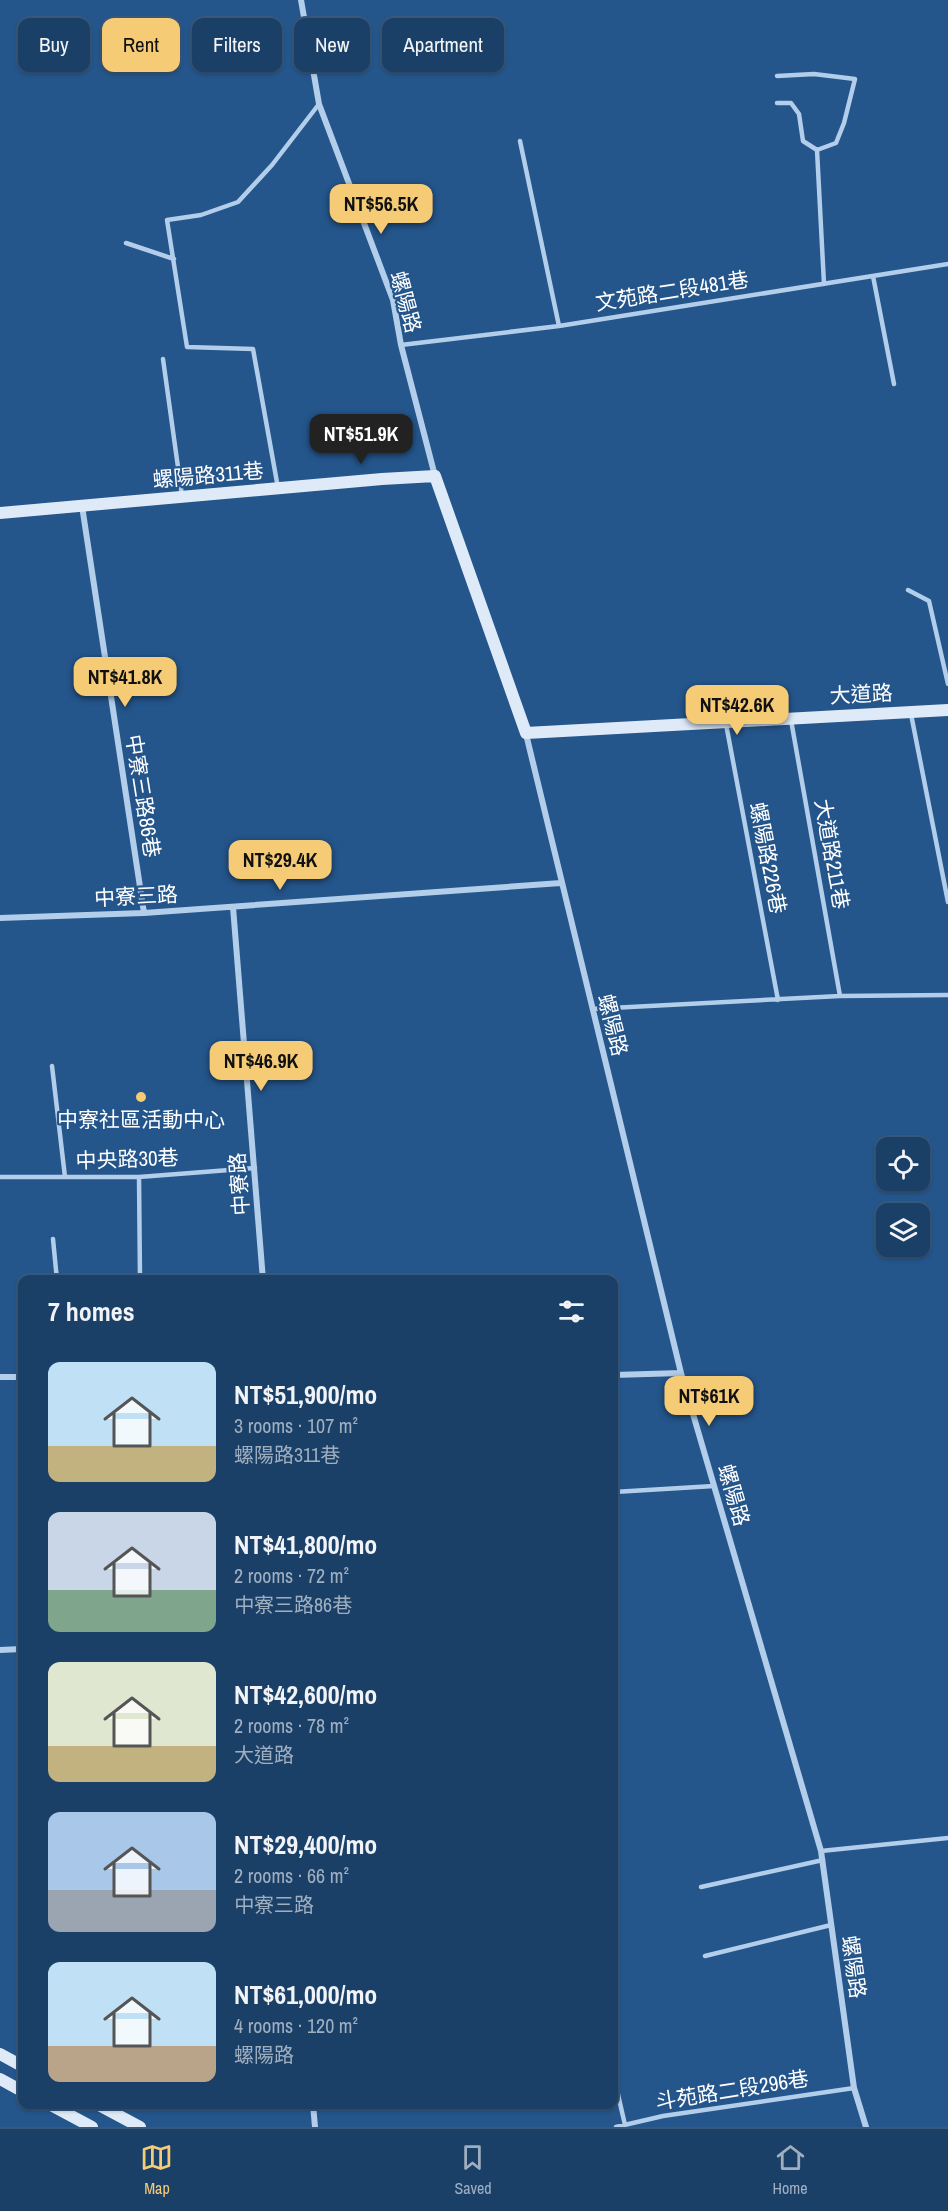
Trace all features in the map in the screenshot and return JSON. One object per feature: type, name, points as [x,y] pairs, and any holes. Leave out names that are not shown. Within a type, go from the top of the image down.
[{"type":"street","name":"螺陽路","points":[[301,0],[319,104],[393,300],[401,345],[435,476]]},
{"type":"street","name":"螺陽路311巷","points":[[0,513],[435,476]]},
{"type":"street","points":[[435,476],[526,733]]},
{"type":"street","name":"中寮三路86巷","points":[[82,506],[144,913]]},
{"type":"street","name":"大道路","points":[[526,733],[948,710]]},
{"type":"street","name":"螺陽路","points":[[526,733],[681,1373],[821,1851],[854,2088],[866,2127]]},
{"type":"street","name":"中寮三路","points":[[0,918],[144,913],[561,883]]},
{"type":"street","name":"中寮路","points":[[233,906],[263,1275]]},
{"type":"street","points":[[618,1375],[681,1373]]},
{"type":"street","points":[[0,1377],[18,1377]]},
{"type":"street","points":[[0,1650],[18,1649]]},
{"type":"street","points":[[0,2054],[18,2064]]},
{"type":"street","points":[[0,2079],[18,2089]]},
{"type":"street","points":[[58,2109],[92,2127]]},
{"type":"street","points":[[106,2109],[140,2127]]},
{"type":"street","points":[[313,2109],[315,2127]]},
{"type":"lane","points":[[777,76],[814,74],[855,79],[844,123],[836,143],[817,150]]},
{"type":"lane","points":[[777,103],[791,103],[799,114],[803,141],[817,150]]},
{"type":"lane","points":[[278,488],[253,349],[187,347],[167,220],[201,215],[238,202],[272,165],[319,104]]},
{"type":"lane","points":[[520,141],[559,326]]},
{"type":"lane","points":[[817,150],[824,284]]},
{"type":"lane","points":[[126,243],[174,259]]},
{"type":"lane","name":"文苑路二段481巷","points":[[401,345],[559,326],[948,264]]},
{"type":"lane","points":[[873,276],[894,384]]},
{"type":"lane","points":[[163,359],[183,497]]},
{"type":"lane","points":[[908,590],[929,601],[948,684]]},
{"type":"lane","points":[[910,711],[948,902]]},
{"type":"lane","name":"大道路211巷","points":[[791,718],[840,996]]},
{"type":"lane","name":"螺陽路226巷","points":[[726,722],[778,1000]]},
{"type":"lane","points":[[592,1009],[840,996],[948,995]]},
{"type":"lane","points":[[52,1066],[65,1177]]},
{"type":"lane","name":"中央路30巷","points":[[0,1177],[139,1177],[255,1168]]},
{"type":"lane","points":[[139,1177],[140,1275]]},
{"type":"lane","points":[[53,1239],[57,1275]]},
{"type":"lane","points":[[618,1492],[714,1486]]},
{"type":"lane","points":[[821,1851],[948,1838]]},
{"type":"lane","points":[[700,1887],[823,1860]]},
{"type":"lane","points":[[705,1956],[831,1925]]},
{"type":"lane","name":"斗苑路二段296巷","points":[[616,2127],[663,2116],[854,2088]]},
{"type":"lane","points":[[618,2094],[625,2125]]},
{"type":"place","name":"中寮社區活動中心","points":[[141,1097]]}]
